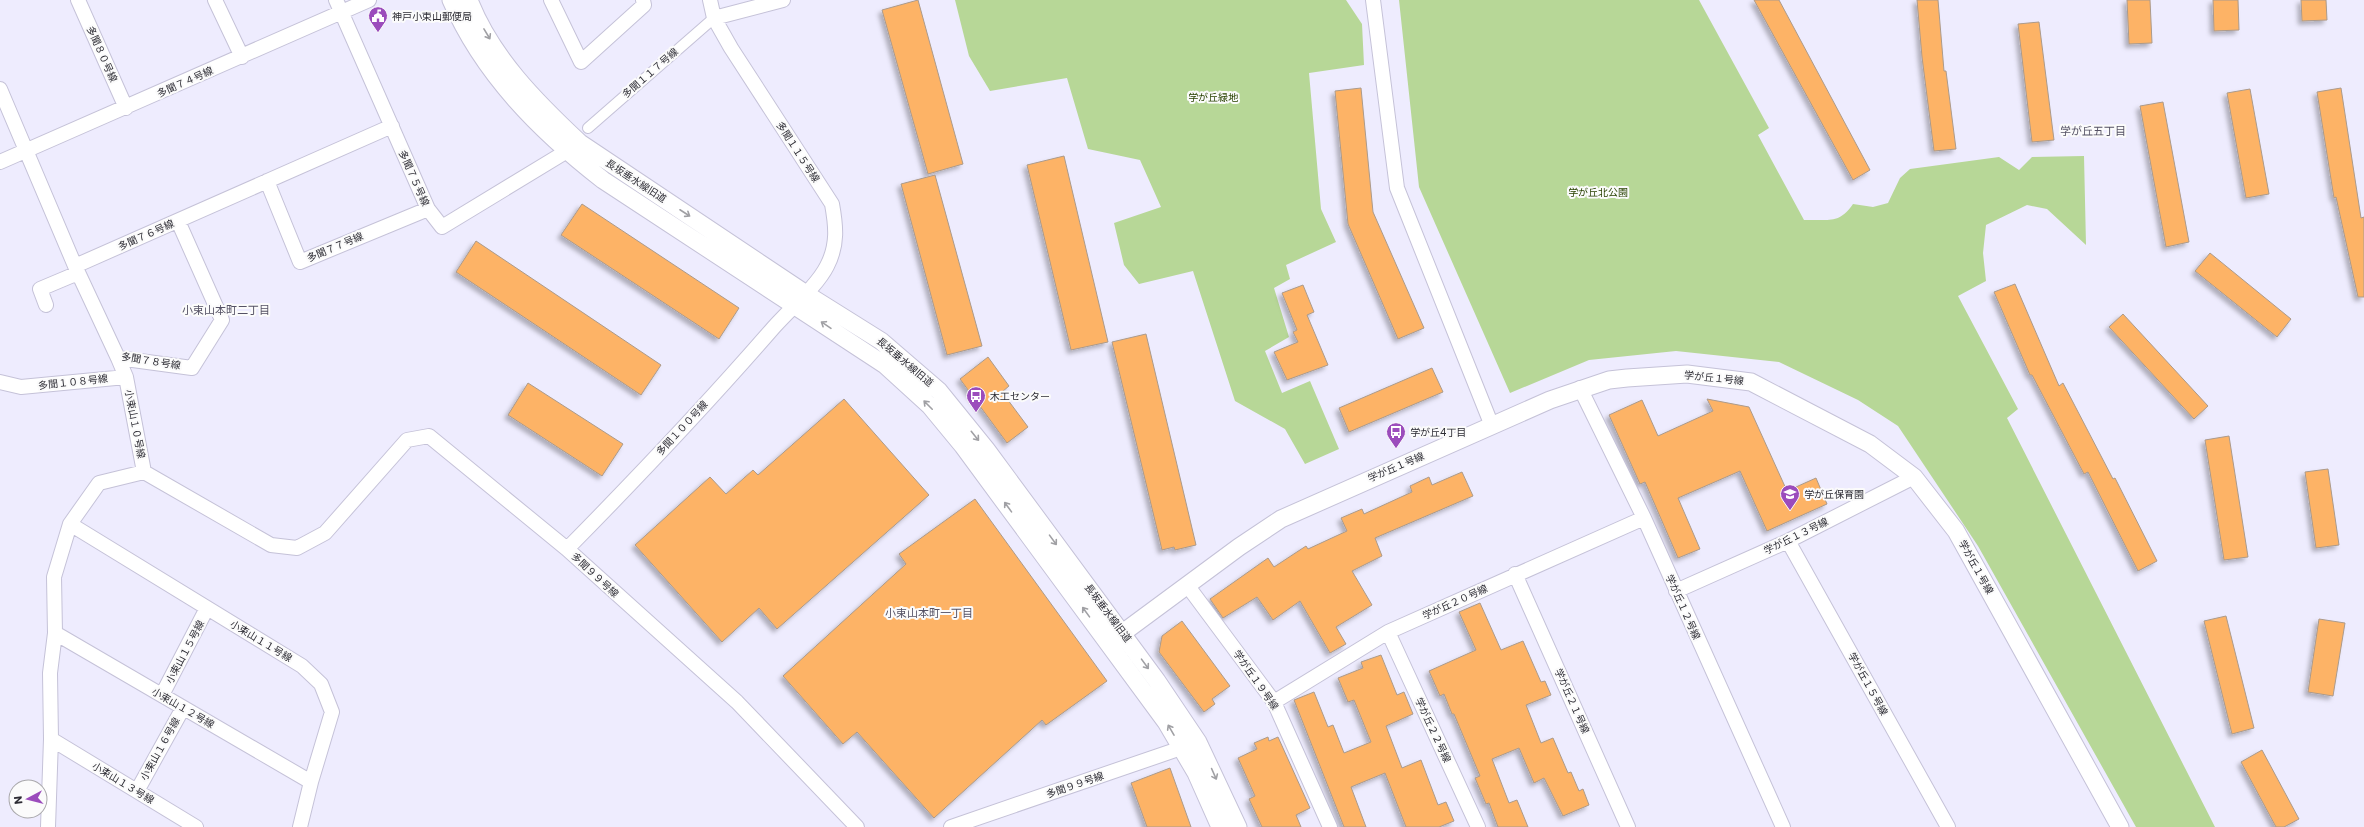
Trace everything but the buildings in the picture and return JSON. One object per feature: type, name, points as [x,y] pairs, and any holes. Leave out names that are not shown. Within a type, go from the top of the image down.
[{"type":"street","name":"多聞８０号線","points":[[78,0],[126,108]]},
{"type":"street","points":[[215,0],[242,57]]},
{"type":"street","name":"多聞７４号線","points":[[0,162],[242,57],[338,6],[369,0]]},
{"type":"street","name":"長坂垂水線旧道","points":[[450,0],[479,54],[522,109],[578,141],[800,299],[885,365],[930,406],[963,446],[1166,722],[1196,773],[1220,827]]},
{"type":"street","name":"長坂垂水線旧道","points":[[469,0],[489,38],[512,74],[555,120],[578,141]]},
{"type":"street","points":[[551,0],[581,62],[644,5],[643,0]]},
{"type":"street","name":"多聞１１５号線","points":[[710,0],[714,18],[731,48],[832,204],[836,226],[835,243],[827,266],[800,299]]},
{"type":"street","points":[[714,18],[758,3],[783,0]]},
{"type":"street","points":[[1373,0],[1397,188],[1492,426]]},
{"type":"street","name":"多聞７５号線","points":[[338,6],[428,209],[442,227],[578,141]]},
{"type":"street","name":"多聞１１７号線","points":[[578,141],[714,18]]},
{"type":"street","points":[[0,89],[77,270]]},
{"type":"street","name":"多聞７６号線","points":[[46,305],[40,289],[178,221],[392,126]]},
{"type":"street","name":"多聞７７号線","points":[[267,181],[300,262],[428,209]]},
{"type":"street","name":"多聞７８号線","points":[[77,270],[118,358],[192,368],[222,320],[178,221]]},
{"type":"street","name":"長坂垂水線旧道","points":[[800,299],[881,341],[939,391],[986,450],[1122,633],[1198,742],[1238,827]]},
{"type":"street","name":"多聞１００号線","points":[[567,549],[736,370],[800,299]]},
{"type":"street","points":[[118,358],[126,377]]},
{"type":"street","name":"学が丘１号線","points":[[1109,643],[1187,585],[1281,519],[1580,388],[1609,380],[1687,374],[1751,382],[1870,444],[1914,477],[1956,531],[2120,827]]},
{"type":"street","name":"多聞１０８号線","points":[[0,382],[21,387],[126,377]]},
{"type":"street","name":"小束山１０号線","points":[[126,377],[144,472]]},
{"type":"street","name":"学が丘１２号線","points":[[1580,388],[1644,518],[1783,827]]},
{"type":"street","name":"多聞９９号線","points":[[144,472],[271,545],[297,548],[325,533],[407,440],[429,436],[567,549],[736,702],[857,827]]},
{"type":"street","points":[[48,827],[51,739],[50,673],[55,633],[54,577],[70,524],[99,483],[144,472]]},
{"type":"street","name":"学が丘１３号線","points":[[1676,591],[1788,541],[1914,477]]},
{"type":"street","name":"学が丘２０号線","points":[[1274,702],[1388,632],[1515,574],[1644,518]]},
{"type":"street","name":"小束山１１号線","points":[[70,524],[302,666],[321,684],[332,712],[311,782],[300,827]]},
{"type":"street","name":"学が丘１５号線","points":[[1788,541],[1948,827]]},
{"type":"street","name":"学が丘２１号線","points":[[1515,574],[1628,827]]},
{"type":"street","name":"学が丘１９号線","points":[[1187,585],[1274,702],[1330,827]]},
{"type":"street","name":"小束山１５号線","points":[[162,695],[207,608]]},
{"type":"street","name":"学が丘２２号線","points":[[1388,632],[1478,827]]},
{"type":"street","name":"小束山１２号線","points":[[55,633],[311,782]]},
{"type":"street","name":"小束山１６号線","points":[[137,791],[183,708]]},
{"type":"street","name":"小束山１３号線","points":[[51,739],[196,827]]},
{"type":"street","name":"多聞９９号線","points":[[951,827],[1198,742]]},
{"type":"green space","name":"学が丘緑地","points":[[955,0],[1346,0],[1362,24],[1364,65],[1309,73],[1321,209],[1336,242],[1286,265],[1290,279],[1274,288],[1289,337],[1265,351],[1282,393],[1310,381],[1339,449],[1305,464],[1285,429],[1235,401],[1193,271],[1139,284],[1124,265],[1114,223],[1161,207],[1140,160],[1088,149],[1067,78],[990,91],[969,56]]},
{"type":"green space","name":"学が丘北公園","points":[[1399,0],[1699,0],[1769,128],[1758,135],[1804,220],[1832,220],[1843,215],[1853,204],[1873,207],[1888,203],[1900,178],[1910,169],[1999,157],[2019,170],[2032,157],[2084,156],[2086,245],[2047,209],[2027,205],[1986,225],[1983,253],[1986,281],[1958,296],[2018,409],[2007,418],[2215,827],[2136,827],[1978,546],[1898,426],[1858,400],[1779,362],[1676,351],[1589,360],[1510,393],[1419,187]]},
{"type":"place","name":"神戸小束山郵便局","points":[[378,33]]},
{"type":"place","name":"木工センター","points":[[976,413]]},
{"type":"place","name":"学が丘4丁目","points":[[1396,449]]},
{"type":"place","name":"学が丘保育園","points":[[1790,511]]},
{"type":"district","name":"学が丘五丁目","points":[[2093,131]]},
{"type":"district","name":"小束山本町二丁目","points":[[226,310]]},
{"type":"district","name":"小束山本町一丁目","points":[[929,613]]}]
